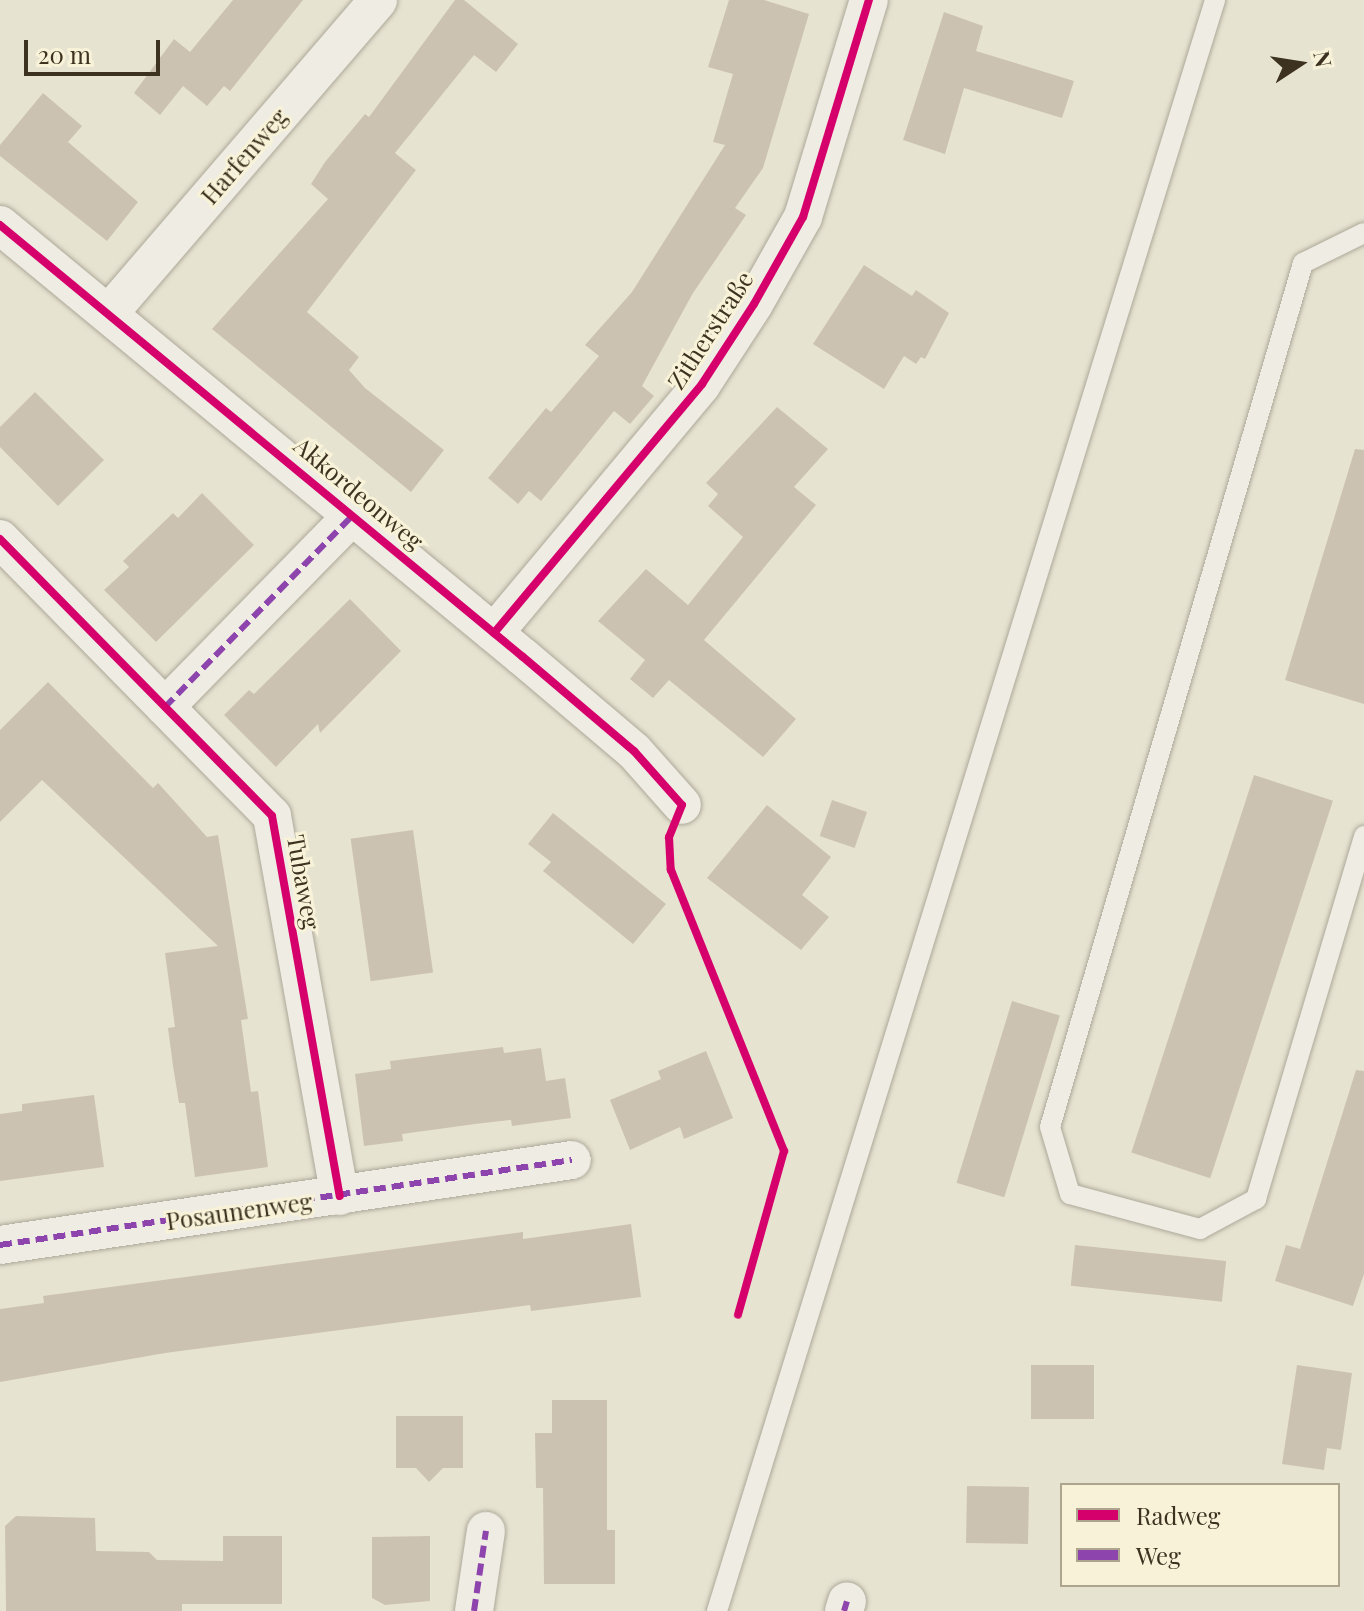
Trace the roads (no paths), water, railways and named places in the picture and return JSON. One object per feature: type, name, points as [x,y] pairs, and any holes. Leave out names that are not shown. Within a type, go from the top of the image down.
[{"type":"street","name":"Harfenweg","points":[[110,312],[378,0]]},
{"type":"street","name":"Zitherstraße","points":[[494,633],[702,384],[754,304],[803,217],[869,0]]},
{"type":"street","name":"Akkordeonweg","points":[[0,225],[354,514],[634,751],[682,805]]},
{"type":"street","points":[[165,707],[354,514]]},
{"type":"street","name":"Tubaweg","points":[[0,539],[272,816],[340,1196]]},
{"type":"street","name":"Posaunenweg","points":[[0,1245],[572,1160]]},
{"type":"street","points":[[474,1611],[486,1531]]},
{"type":"lane","points":[[717,1611],[1215,0]]},
{"type":"lane","points":[[1364,233],[1303,263],[1050,1127],[1070,1194],[1200,1229],[1256,1199],[1364,836]]}]
